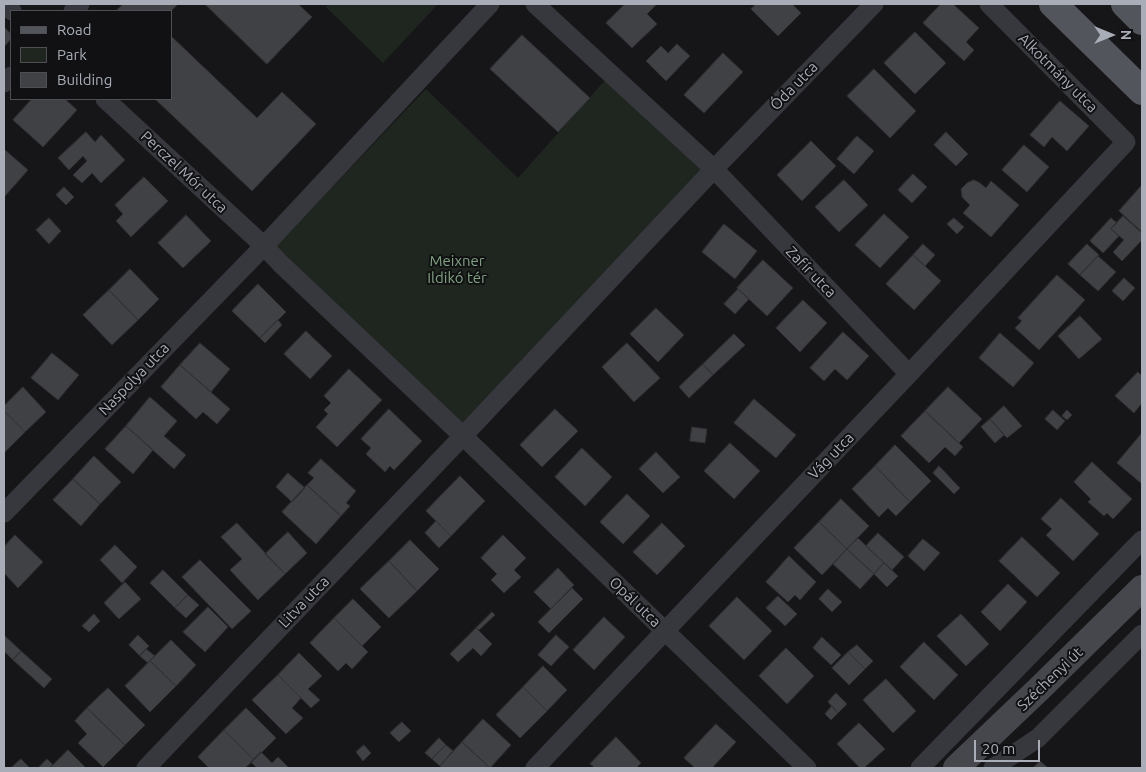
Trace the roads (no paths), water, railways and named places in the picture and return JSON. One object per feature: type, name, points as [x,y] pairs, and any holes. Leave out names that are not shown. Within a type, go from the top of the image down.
[{"type":"main road","points":[[1053,4],[1142,91]]},
{"type":"main road","points":[[1125,4],[1142,21]]},
{"type":"street","points":[[490,4],[264,246],[463,436],[714,169],[535,4]]},
{"type":"street","name":"Óda utca","points":[[714,169],[874,4]]},
{"type":"street","name":"Alkotmány utca","points":[[989,4],[1126,142]]},
{"type":"street","name":"Perczel Mór utca","points":[[106,100],[264,246]]},
{"type":"street","name":"Vág utca","points":[[535,768],[1126,142]]},
{"type":"street","name":"Zafír utca","points":[[714,169],[909,374]]},
{"type":"street","name":"Naspolya utca","points":[[4,513],[264,246]]},
{"type":"street","name":"Opál utca","points":[[463,436],[807,768]]},
{"type":"street","name":"Litva utca","points":[[146,768],[463,436]]},
{"type":"street","points":[[920,768],[1142,540]]},
{"type":"street","name":"Széchenyi út","points":[[956,768],[1142,588]]},
{"type":"street","points":[[993,768],[1038,738],[1142,634]]},
{"type":"park label","name":"Meixner Ildikó tér","points":[[457,270]]}]
